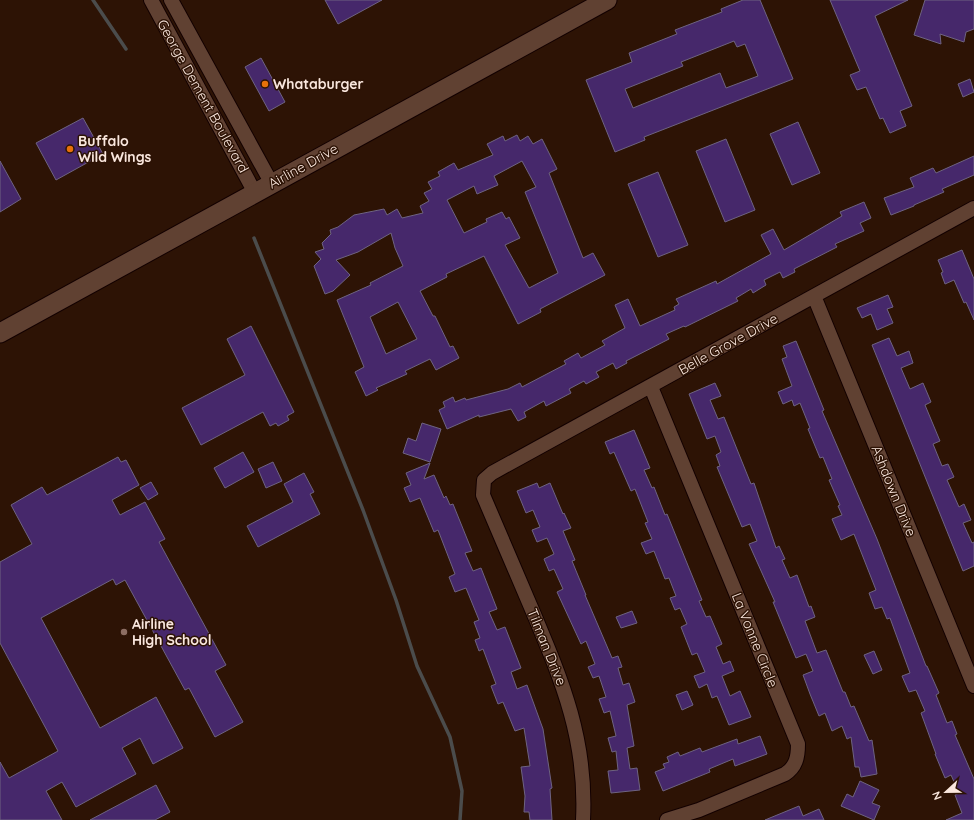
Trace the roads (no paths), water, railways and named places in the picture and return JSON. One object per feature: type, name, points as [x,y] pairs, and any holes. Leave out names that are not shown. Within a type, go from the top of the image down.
[{"type":"main road","name":"Airline Drive","points":[[0,333],[607,0]]},
{"type":"street","name":"George Dement Boulevard","points":[[151,0],[264,188]]},
{"type":"street","name":"George Dement Boulevard","points":[[171,0],[264,188]]},
{"type":"street","name":"Belle Grove Drive","points":[[484,480],[492,473],[974,208]]},
{"type":"street","name":"Ashdown Drive","points":[[814,296],[974,685]]},
{"type":"street","name":"La Vonne Circle","points":[[651,386],[798,744],[795,764],[785,774],[699,810],[667,820]]},
{"type":"street","name":"Tilman Drive","points":[[484,480],[483,494],[555,665],[572,714],[583,779],[583,820]]},
{"type":"waterway","points":[[93,0],[126,49]]},
{"type":"waterway","points":[[254,238],[363,510],[396,600],[417,666],[450,737],[462,791],[460,820]]},
{"type":"place","name":"Whataburger","points":[[265,84]]},
{"type":"place","name":"Buffalo Wild Wings","points":[[70,149]]},
{"type":"place","name":"Airline High School","points":[[124,632]]}]
